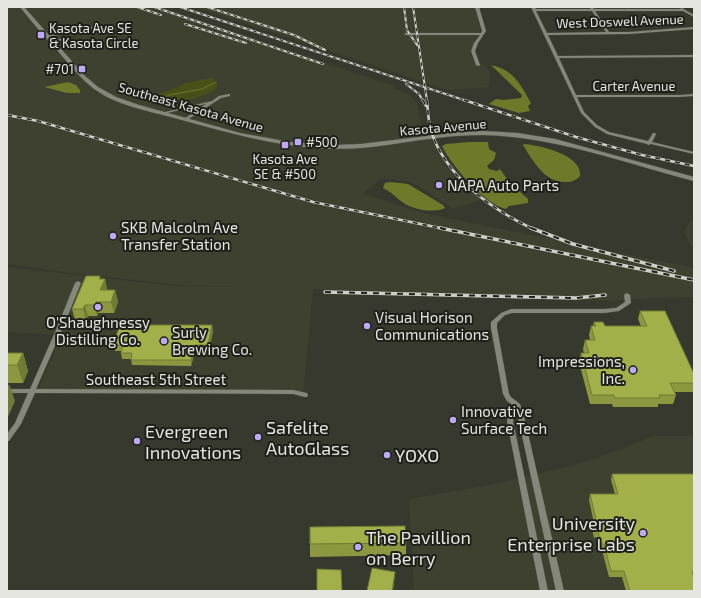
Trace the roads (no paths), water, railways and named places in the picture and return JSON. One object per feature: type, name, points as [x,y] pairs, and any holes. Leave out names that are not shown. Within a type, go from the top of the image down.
[{"type":"street","name":"Southeast Kasota Avenue","points":[[22,7],[83,77],[96,88],[114,98],[163,113],[258,138],[320,146]]},
{"type":"street","points":[[477,7],[484,31],[476,43],[473,51],[478,65]]},
{"type":"street","points":[[678,7],[694,16]]},
{"type":"street","points":[[684,10],[534,9],[558,57],[574,96],[586,116],[596,126],[608,133],[694,154]]},
{"type":"street","points":[[593,9],[608,33]]},
{"type":"street","points":[[47,36],[101,26]]},
{"type":"street","name":"West Doswell Avenue","points":[[546,34],[608,33],[694,28]]},
{"type":"street","points":[[406,34],[482,34]]},
{"type":"street","points":[[52,41],[64,39]]},
{"type":"street","points":[[558,57],[694,56]]},
{"type":"street","points":[[163,113],[229,95]]},
{"type":"street","name":"Carter Avenue","points":[[574,96],[694,95]]},
{"type":"street","points":[[682,96],[694,98]]},
{"type":"street","points":[[186,119],[215,100]]},
{"type":"street","name":"Kasota Avenue","points":[[320,146],[352,147],[452,135],[483,133],[534,137],[694,179]]},
{"type":"street","points":[[649,144],[654,134]]},
{"type":"street","points":[[7,438],[18,424],[78,283]]},
{"type":"street","points":[[560,591],[518,406],[509,399],[506,394],[494,322],[503,314],[521,310],[611,311],[626,305],[628,300],[627,295]]},
{"type":"street","name":"Southeast 5th Street","points":[[7,391],[293,392],[305,395]]},
{"type":"street","points":[[518,406],[510,416],[510,421],[544,591]]},
{"type":"waterway","points":[[160,100],[158,101],[169,95],[202,89],[216,82]]},
{"type":"railway","points":[[137,7],[161,15]]},
{"type":"railway","points":[[154,7],[323,64]]},
{"type":"railway","points":[[180,7],[425,87]]},
{"type":"railway","points":[[207,7],[294,35],[325,50]]},
{"type":"railway","points":[[404,7],[407,30],[417,45]]},
{"type":"railway","points":[[413,7],[425,87]]},
{"type":"railway","points":[[185,24],[246,43]]},
{"type":"railway","points":[[406,84],[419,94],[423,101]]},
{"type":"railway","points":[[425,87],[467,101]]},
{"type":"railway","points":[[425,87],[427,101]]},
{"type":"railway","points":[[423,100],[426,106]]},
{"type":"railway","points":[[427,100],[431,131],[438,148],[447,163],[472,190],[486,201],[501,212],[531,228]]},
{"type":"railway","points":[[464,100],[576,137],[642,155],[694,166]]},
{"type":"railway","points":[[7,115],[38,121],[313,202],[445,229]]},
{"type":"railway","points":[[440,228],[694,280]]},
{"type":"railway","points":[[531,228],[573,244],[674,271]]},
{"type":"railway","points":[[325,292],[576,298],[605,295]]},
{"type":"place","name":"Kasota Ave SE & Kasota Circle","points":[[41,35]]},
{"type":"place","name":"#701","points":[[82,69]]},
{"type":"place","name":"#500","points":[[298,142]]},
{"type":"place","name":"Kasota Ave SE & #500","points":[[285,145]]},
{"type":"place","name":"NAPA Auto Parts","points":[[439,185]]},
{"type":"place","name":"SKB Malcolm Ave Transfer Station","points":[[113,236]]},
{"type":"place","name":"O'Shaughnessy Distilling Co.","points":[[98,307]]},
{"type":"place","name":"Visual Horison Communications","points":[[367,326]]},
{"type":"place","name":"Surly Brewing Co.","points":[[164,341]]},
{"type":"place","name":"Impressions, Inc.","points":[[633,370]]},
{"type":"place","name":"Innovative Surface Tech","points":[[453,420]]},
{"type":"place","name":"Safelite AutoGlass","points":[[258,437]]},
{"type":"place","name":"Evergreen Innovations","points":[[137,441]]},
{"type":"place","name":"YOXO","points":[[387,455]]},
{"type":"place","name":"University Enterprise Labs","points":[[643,533]]},
{"type":"place","name":"The Pavillion on Berry","points":[[358,547]]}]
